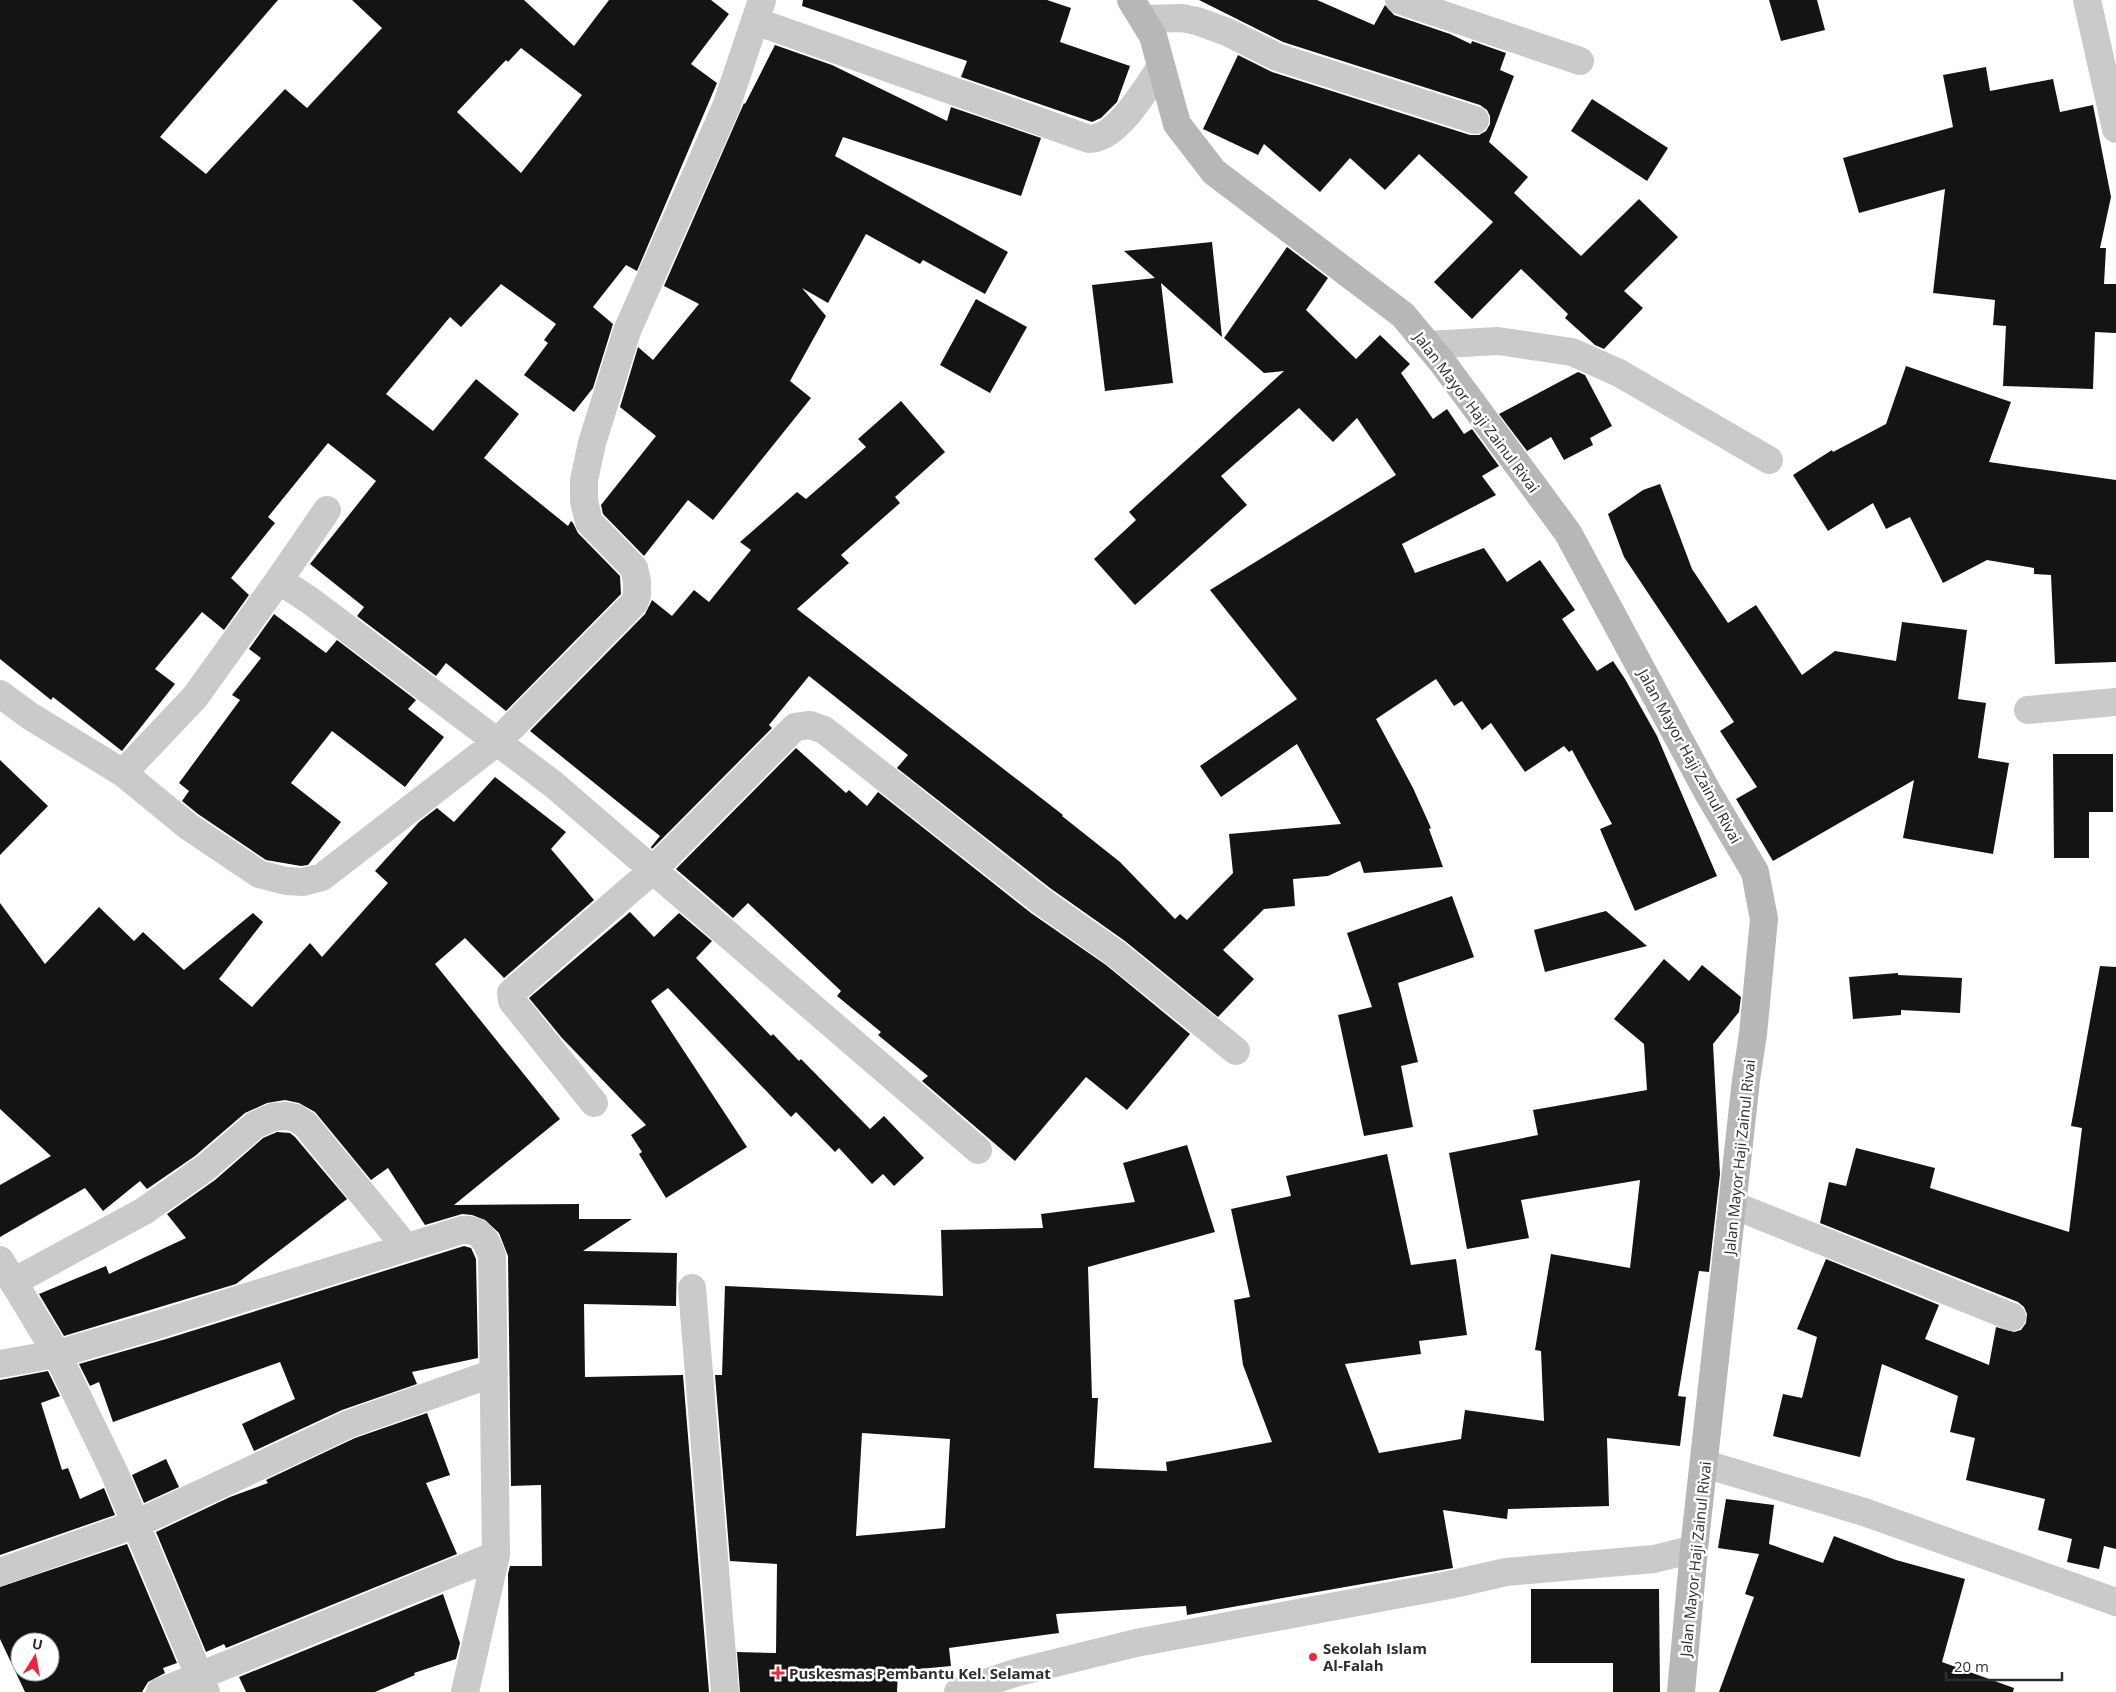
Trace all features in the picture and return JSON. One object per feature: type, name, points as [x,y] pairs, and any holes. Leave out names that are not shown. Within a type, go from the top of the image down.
[{"type":"street","points":[[1399,0],[1580,60]]},
{"type":"street","points":[[2087,0],[2116,129]]},
{"type":"street","points":[[1137,9],[1197,21],[1227,32],[1278,57],[1476,120]]},
{"type":"street","name":"Jalan Mayor Haji Zainul Rivai","points":[[1137,9],[1153,36],[1177,124],[1214,172],[1403,316],[1428,345],[1568,533],[1707,791],[1755,872],[1764,919],[1753,1034],[1746,1080],[1694,1549],[1681,1692]]},
{"type":"street","points":[[0,694],[30,716],[124,773],[189,828],[260,874],[286,881],[303,882],[322,878],[497,742],[634,603],[637,595],[637,580],[634,568],[589,522],[584,501],[584,480],[592,443],[627,331],[726,107],[759,10],[1089,139],[1103,136],[1119,125],[1161,67]]},
{"type":"street","points":[[1428,345],[1498,341],[1572,352],[1619,372],[1768,460]]},
{"type":"street","points":[[124,773],[195,697],[327,510]]},
{"type":"street","points":[[279,580],[312,602],[553,784],[978,1150]]},
{"type":"street","points":[[2028,710],[2116,702]]},
{"type":"street","points":[[594,1102],[512,1001],[511,993],[653,870],[795,727],[810,725],[824,730],[1041,901],[1115,953],[1236,1051]]},
{"type":"street","points":[[203,1684],[114,1472],[57,1354],[6,1271],[144,1212],[205,1168],[255,1125],[273,1117],[286,1116],[296,1118],[306,1125],[406,1247]]},
{"type":"street","points":[[1733,1205],[2012,1317]]},
{"type":"street","points":[[0,1364],[57,1354],[468,1229],[478,1232],[487,1241],[492,1256],[496,1555],[465,1692]]},
{"type":"street","points":[[692,1288],[725,1692]]},
{"type":"street","points":[[0,1572],[136,1524],[349,1424],[494,1373]]},
{"type":"street","points":[[1704,1464],[1864,1512],[2116,1602]]},
{"type":"street","points":[[958,1692],[1015,1673],[1136,1643],[1449,1585],[1506,1572],[1654,1559],[1694,1549]]},
{"type":"street","points":[[160,1692],[203,1684],[496,1555]]},
{"type":"building","points":[[0,0],[278,0],[160,137],[206,174],[285,89],[307,108],[382,28],[352,0],[524,0],[574,46],[609,0],[711,0],[729,14],[691,64],[717,83],[637,271],[626,265],[593,307],[613,324],[593,388],[574,412],[524,375],[548,343],[544,340],[556,324],[501,284],[461,327],[450,317],[386,394],[433,431],[476,379],[519,414],[484,458],[568,526],[571,521],[578,533],[620,576],[621,594],[506,711],[446,663],[436,676],[357,616],[364,607],[310,564],[376,481],[328,443],[268,517],[275,523],[231,578],[249,595],[224,630],[202,612],[155,669],[175,684],[122,751],[53,697],[51,700],[0,659]],"holes":[[[521,48],[582,95],[521,173],[457,112],[506,60],[508,62]]]},
{"type":"building","points":[[803,0],[1047,0],[1071,8],[1060,42],[1130,66],[1117,102],[1101,118],[1092,122],[961,77],[967,61],[802,6]]},
{"type":"building","points":[[1199,0],[1317,0],[1374,25],[1385,5],[1394,15],[1450,34],[1471,44],[1472,41],[1506,53],[1500,70],[1514,76],[1489,142],[1528,177],[1514,193],[1581,256],[1639,199],[1678,237],[1624,291],[1643,308],[1604,349],[1595,345],[1565,318],[1568,314],[1521,269],[1472,319],[1434,282],[1493,222],[1419,154],[1385,190],[1350,158],[1320,192],[1264,144],[1258,155],[1203,129],[1238,55],[1272,72],[1470,135],[1479,135],[1486,131],[1490,124],[1490,116],[1487,110],[1480,105],[1283,42]]},
{"type":"building","points":[[1769,0],[1817,0],[1825,30],[1781,41]]},
{"type":"building","points":[[775,45],[832,65],[947,121],[951,107],[1041,138],[1021,196],[843,137],[835,156],[1008,252],[985,294],[923,260],[920,264],[866,234],[828,303],[802,288],[826,316],[790,381],[811,398],[713,520],[688,500],[644,556],[603,514],[601,505],[656,436],[620,407],[638,347],[653,360],[699,304],[664,286],[744,103]]},
{"type":"building","points":[[1986,67],[1990,91],[2053,79],[2060,112],[2093,105],[2111,197],[2100,248],[2106,248],[2104,284],[2116,284],[2116,333],[2095,332],[2093,389],[2003,386],[2006,326],[1993,325],[1995,300],[1933,293],[1945,189],[1859,213],[1843,158],[1953,127],[1943,75]]},
{"type":"building","points":[[1592,99],[1668,148],[1647,181],[1571,131]]},
{"type":"building","points":[[1212,242],[1222,337],[1161,283],[1173,383],[1105,391],[1092,285],[1155,278],[1124,251]]},
{"type":"building","points":[[1287,247],[1328,278],[1306,310],[1356,359],[1380,335],[1410,364],[1401,373],[1433,419],[1447,409],[1464,434],[1472,429],[1499,466],[1482,476],[1496,495],[1402,544],[1415,573],[1484,548],[1507,582],[1540,560],[1575,610],[1562,619],[1597,671],[1613,661],[1657,736],[1717,876],[1635,911],[1600,829],[1612,824],[1572,750],[1569,752],[1564,746],[1525,772],[1491,723],[1482,730],[1462,701],[1454,706],[1436,679],[1376,719],[1413,788],[1431,828],[1429,829],[1443,867],[1364,873],[1360,861],[1328,876],[1293,879],[1295,906],[1264,909],[1223,950],[1254,979],[1218,1017],[1125,941],[1050,888],[897,768],[908,755],[809,676],[769,725],[772,728],[652,849],[651,847],[660,836],[530,731],[645,614],[652,600],[672,616],[694,590],[709,602],[751,550],[740,542],[797,492],[806,499],[866,447],[858,439],[901,401],[945,452],[895,497],[900,503],[841,555],[849,563],[797,609],[1063,815],[1120,862],[1175,919],[1180,914],[1187,920],[1233,873],[1229,834],[1341,824],[1297,744],[1221,797],[1200,766],[1297,699],[1210,590],[1396,475],[1357,418],[1333,442],[1299,408],[1221,476],[1247,505],[1135,605],[1094,559],[1136,520],[1129,512],[1284,371],[1264,373],[1224,338]]},
{"type":"building","points":[[976,299],[1027,327],[990,393],[940,365]]},
{"type":"building","points":[[1906,366],[2011,402],[1989,462],[2116,480],[2116,662],[2055,664],[2051,575],[2034,574],[2034,568],[1987,560],[1943,583],[1910,517],[1886,529],[1873,503],[1828,531],[1793,475],[1832,450],[1833,452],[1886,424]]},
{"type":"building","points":[[1578,372],[1585,375],[1612,426],[1590,438],[1593,445],[1564,460],[1551,437],[1527,451],[1499,414]]},
{"type":"building","points":[[1660,484],[1692,569],[1728,623],[1756,605],[1802,675],[1835,651],[1896,661],[1902,622],[1967,630],[1958,699],[1986,703],[1978,758],[2009,763],[1993,854],[1903,838],[1914,780],[1773,861],[1736,799],[1757,787],[1720,731],[1734,722],[1624,557],[1608,514],[1643,490]]},
{"type":"building","points":[[274,614],[326,653],[337,640],[416,700],[408,709],[444,737],[405,787],[332,731],[291,783],[341,822],[308,865],[301,866],[266,860],[198,814],[182,801],[189,791],[179,783],[240,700],[232,695],[261,658],[249,649]]},
{"type":"building","points":[[796,748],[846,793],[849,790],[867,806],[878,792],[1031,913],[1106,965],[1190,1034],[1127,1110],[1086,1077],[1015,1161],[922,1081],[928,1076],[878,1035],[881,1032],[837,996],[841,991],[748,903],[733,918],[676,869]]},
{"type":"building","points":[[2053,754],[2113,754],[2113,812],[2089,812],[2089,858],[2054,858]]},
{"type":"building","points":[[0,760],[48,806],[0,855]]},
{"type":"building","points":[[495,777],[566,832],[551,849],[594,900],[504,978],[465,938],[435,964],[560,1119],[454,1205],[579,1204],[579,1219],[632,1219],[583,1251],[677,1253],[676,1306],[584,1304],[585,1377],[683,1375],[709,1692],[509,1692],[508,1574],[510,1566],[542,1566],[541,1485],[511,1486],[508,1256],[499,1233],[485,1220],[472,1215],[462,1214],[425,1225],[388,1168],[371,1180],[315,1112],[299,1103],[285,1100],[267,1103],[245,1113],[195,1156],[147,1189],[140,1181],[103,1211],[85,1188],[0,1237],[0,1185],[51,1156],[0,1109],[0,903],[45,964],[99,907],[134,941],[143,932],[184,970],[253,913],[263,922],[219,979],[252,1007],[310,943],[322,957],[388,883],[375,871],[419,822],[437,808],[454,822]]},
{"type":"building","points":[[1452,896],[1474,957],[1398,983],[1418,1062],[1401,1066],[1413,1127],[1364,1136],[1338,1015],[1372,1007],[1347,933]]},
{"type":"building","points":[[1606,911],[1647,946],[1545,972],[1534,930]]},
{"type":"building","points":[[630,912],[654,937],[679,913],[712,941],[696,958],[771,1036],[773,1034],[799,1061],[801,1059],[870,1129],[884,1116],[924,1158],[894,1186],[883,1174],[872,1184],[839,1148],[835,1152],[796,1112],[791,1117],[668,988],[651,1001],[747,1147],[666,1198],[639,1154],[642,1152],[631,1135],[646,1125],[562,1038],[529,998]]},
{"type":"building","points":[[1664,959],[1689,981],[1702,965],[1741,997],[1739,1012],[1713,1044],[1720,1174],[1709,1272],[1699,1271],[1678,1396],[1686,1397],[1680,1446],[1607,1438],[1609,1506],[1508,1509],[1507,1519],[1443,1510],[1453,1568],[1187,1615],[1186,1606],[1056,1614],[1059,1633],[949,1648],[951,1666],[898,1671],[897,1692],[740,1692],[737,1652],[776,1653],[777,1564],[730,1561],[715,1375],[722,1375],[725,1286],[943,1296],[941,1230],[1043,1228],[1041,1214],[1135,1202],[1123,1163],[1187,1145],[1215,1232],[1088,1267],[1092,1398],[1098,1398],[1094,1468],[1167,1471],[1166,1462],[1272,1442],[1243,1365],[1234,1300],[1250,1297],[1231,1209],[1291,1196],[1286,1176],[1387,1154],[1411,1265],[1456,1259],[1467,1335],[1419,1341],[1421,1354],[1345,1364],[1379,1453],[1461,1439],[1465,1410],[1544,1421],[1541,1351],[1535,1350],[1551,1254],[1630,1268],[1640,1180],[1521,1200],[1529,1238],[1467,1249],[1449,1153],[1538,1135],[1533,1110],[1647,1090],[1644,1044],[1614,1019]],"holes":[[[862,1433],[950,1439],[945,1528],[856,1536]]]},
{"type":"building","points":[[2100,966],[2116,967],[2116,1549],[2104,1546],[2099,1569],[2067,1562],[2072,1539],[2038,1530],[2045,1499],[1966,1480],[1975,1438],[1950,1432],[1958,1396],[1882,1364],[1860,1457],[1773,1436],[1783,1394],[1802,1398],[1817,1337],[1797,1329],[1826,1259],[1939,1305],[1925,1339],[1989,1365],[1996,1327],[2014,1332],[2021,1330],[2026,1323],[2027,1314],[2024,1307],[2018,1302],[1820,1223],[1829,1182],[1846,1186],[1856,1148],[1935,1168],[1930,1188],[2069,1232],[2082,1128],[2071,1126]]},
{"type":"building","points":[[1898,973],[1898,975],[1962,978],[1960,1013],[1901,1010],[1901,1015],[1853,1019],[1849,977]]},
{"type":"building","points":[[277,1132],[290,1133],[295,1137],[347,1199],[236,1284],[64,1336],[39,1294],[106,1266],[109,1274],[186,1238],[167,1214],[215,1180],[263,1138]]},
{"type":"building","points":[[464,1246],[471,1248],[476,1259],[478,1358],[412,1372],[417,1384],[342,1410],[254,1451],[242,1424],[295,1399],[280,1362],[113,1422],[99,1382],[90,1386],[79,1364],[166,1339]]},
{"type":"building","points":[[48,1371],[60,1396],[41,1403],[62,1470],[68,1468],[80,1499],[104,1488],[115,1515],[0,1555],[0,1380]]},
{"type":"building","points":[[427,1413],[450,1475],[426,1483],[457,1554],[226,1648],[224,1644],[206,1652],[156,1532],[230,1497],[268,1483],[266,1480],[355,1438]]},
{"type":"building","points":[[166,1459],[179,1487],[144,1503],[132,1475]]},
{"type":"building","points":[[1726,1499],[1774,1505],[1769,1544],[1823,1563],[1834,1536],[1896,1560],[1965,1579],[1942,1662],[2014,1688],[2013,1692],[1719,1692],[1754,1597],[1745,1594],[1759,1554],[1718,1548]]},
{"type":"building","points":[[127,1544],[177,1663],[163,1668],[165,1673],[148,1682],[142,1692],[25,1692],[20,1682],[60,1682],[60,1632],[10,1632],[10,1660],[0,1639],[0,1587]]},
{"type":"building","points":[[1531,1589],[1659,1589],[1660,1692],[1613,1692],[1613,1663],[1531,1663]]},
{"type":"building","points":[[443,1594],[460,1643],[456,1659],[414,1673],[415,1675],[375,1692],[246,1692],[239,1677]]},
{"type":"place","name":"Sekolah Islam Al-Falah","points":[[1313,1657]]},
{"type":"place","name":"Puskesmas Pembantu Kel. Selamat","points":[[778,1673]]}]
